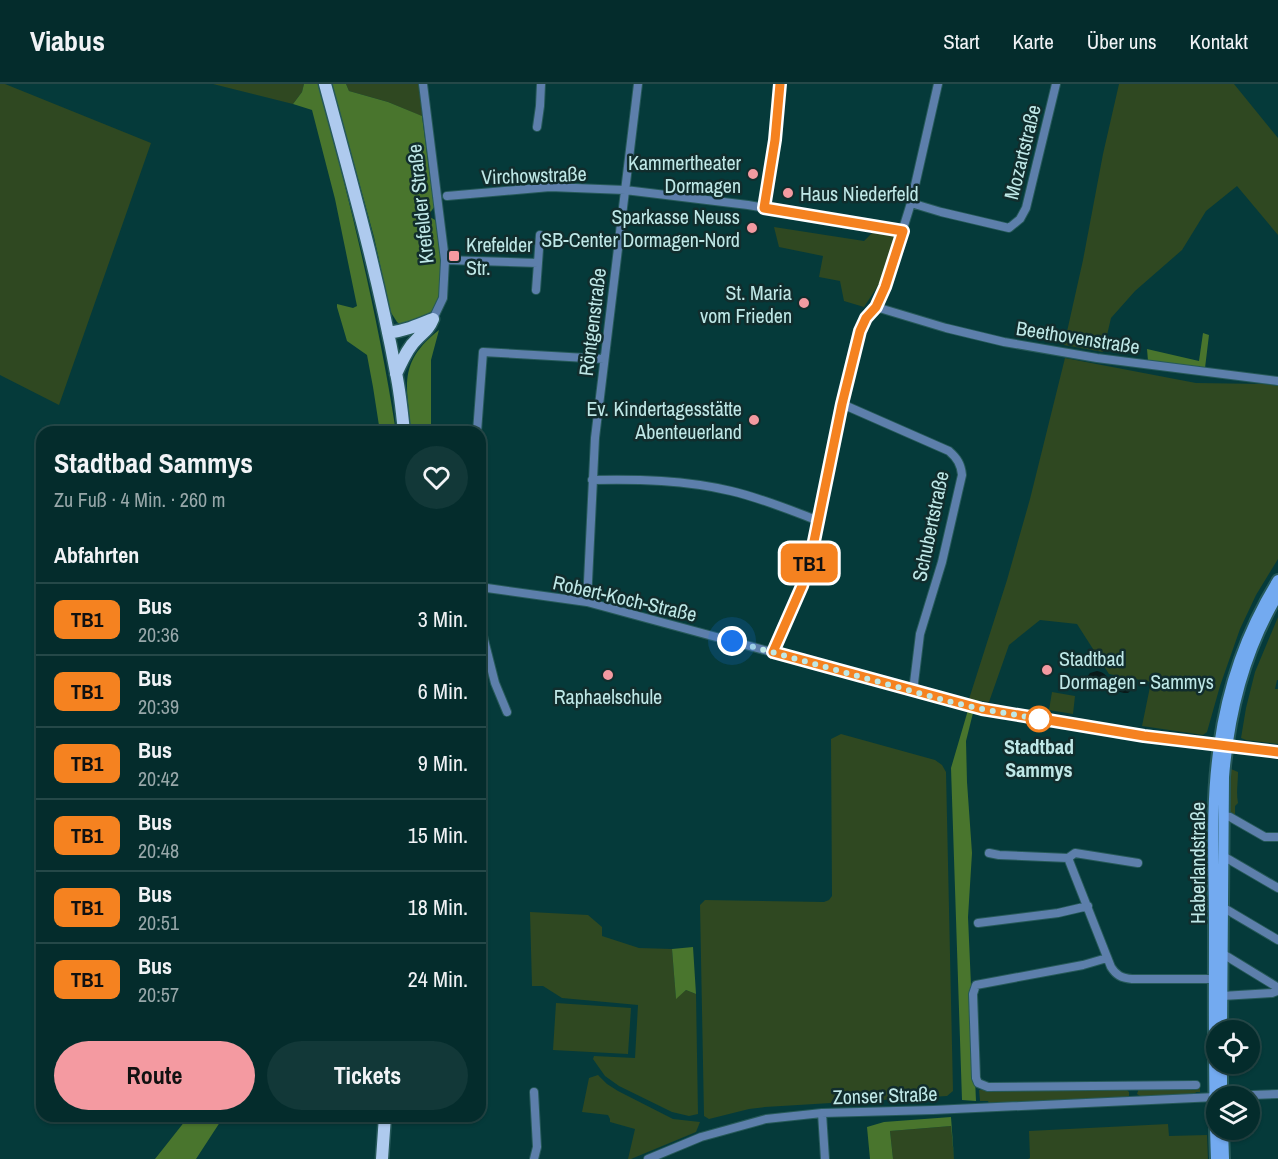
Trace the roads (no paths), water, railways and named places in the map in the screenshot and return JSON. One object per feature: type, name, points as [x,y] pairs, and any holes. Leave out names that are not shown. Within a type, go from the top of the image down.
[{"type":"main road","points":[[325,84],[389,338],[403,426]]},
{"type":"main road","points":[[389,338],[433,319]]},
{"type":"main road","points":[[396,374],[407,352],[417,338],[426,331],[433,319]]},
{"type":"main road","points":[[389,338],[417,338]]},
{"type":"main road","points":[[382,1159],[385,1122]]},
{"type":"street","name":"Krefelder Straße","points":[[423,84],[445,260],[443,298],[433,319]]},
{"type":"street","points":[[537,127],[541,84]]},
{"type":"street","name":"Röntgenstraße","points":[[586,602],[595,438],[638,84]]},
{"type":"street","points":[[764,208],[781,84]]},
{"type":"street","points":[[773,652],[802,586],[811,556],[842,404],[860,331],[866,318],[876,307],[885,287],[903,231],[938,84]]},
{"type":"street","name":"Mozartstraße","points":[[911,203],[1009,228],[1020,219],[1026,208],[1056,84]]},
{"type":"street","name":"Virchowstraße","points":[[447,196],[550,187],[625,190],[764,208],[903,231]]},
{"type":"street","points":[[536,290],[540,235]]},
{"type":"street","points":[[445,260],[538,263]]},
{"type":"street","name":"Beethovenstraße","points":[[876,307],[1004,342],[1096,358],[1278,381]]},
{"type":"street","points":[[477,426],[483,352],[604,359]]},
{"type":"street","name":"Schubertstraße","points":[[842,404],[949,451],[959,461],[961,467],[962,475],[942,562],[920,634],[914,691]]},
{"type":"street","points":[[591,480],[636,479],[721,489],[769,502],[819,521]]},
{"type":"street","name":"Haberlandstraße","points":[[1219,1086],[1215,806],[1231,686],[1257,617],[1278,580]]},
{"type":"street","name":"Robert-Koch-Straße","points":[[486,587],[586,602],[992,711],[1132,734],[1278,752]]},
{"type":"street","name":"Haberlandstraße","points":[[1222,1020],[1222,996],[1218,979],[1223,954],[1224,908],[1223,746],[1252,648],[1278,595]]},
{"type":"street","points":[[486,648],[495,683],[507,712]]},
{"type":"street","points":[[1224,816],[1230,817],[1264,837],[1278,837]]},
{"type":"street","points":[[989,853],[1068,858],[1075,853],[1138,863]]},
{"type":"street","name":"Haberlandstraße","points":[[1223,856],[1278,888]]},
{"type":"street","points":[[1068,858],[1107,958],[1116,974],[1132,979],[1218,979]]},
{"type":"street","points":[[978,923],[1058,913],[1088,906]]},
{"type":"street","name":"Haberlandstraße","points":[[1224,908],[1278,940]]},
{"type":"street","points":[[1222,996],[1272,993],[1277,989],[1223,954]]},
{"type":"street","points":[[1107,958],[1083,965],[976,985],[973,994],[978,1083],[988,1087],[1196,1084]]},
{"type":"street","points":[[1131,1086],[1131,1100]]},
{"type":"street","points":[[534,1092],[537,1147],[534,1159]]},
{"type":"street","name":"Zonser Straße","points":[[1260,1095],[1278,1094]]},
{"type":"street","name":"Zonser Straße","points":[[648,1159],[701,1137],[766,1119],[822,1113],[1206,1097]]},
{"type":"street","points":[[822,1113],[825,1159]]},
{"type":"street","name":"Haberlandstraße","points":[[1216,1159],[1217,1140]]},
{"type":"street","points":[[1223,1140],[1224,1159]]},
{"type":"place","name":"Kammertheater Dormagen","points":[[753,174]]},
{"type":"place","name":"Haus Niederfeld","points":[[788,193]]},
{"type":"place","name":"Sparkasse Neuss SB-Center Dormagen-Nord","points":[[752,228]]},
{"type":"place","name":"Krefelder Str.","points":[[454,256]]},
{"type":"place","name":"St. Maria vom Frieden","points":[[804,303]]},
{"type":"place","name":"Ev. Kindertagesstätte Abenteuerland","points":[[754,420]]},
{"type":"place","name":"Stadtbad Dormagen - Sammys","points":[[1047,670]]},
{"type":"place","name":"Raphaelschule","points":[[608,675]]},
{"type":"place","name":"Stadtbad Sammys","points":[[1039,719]]}]
